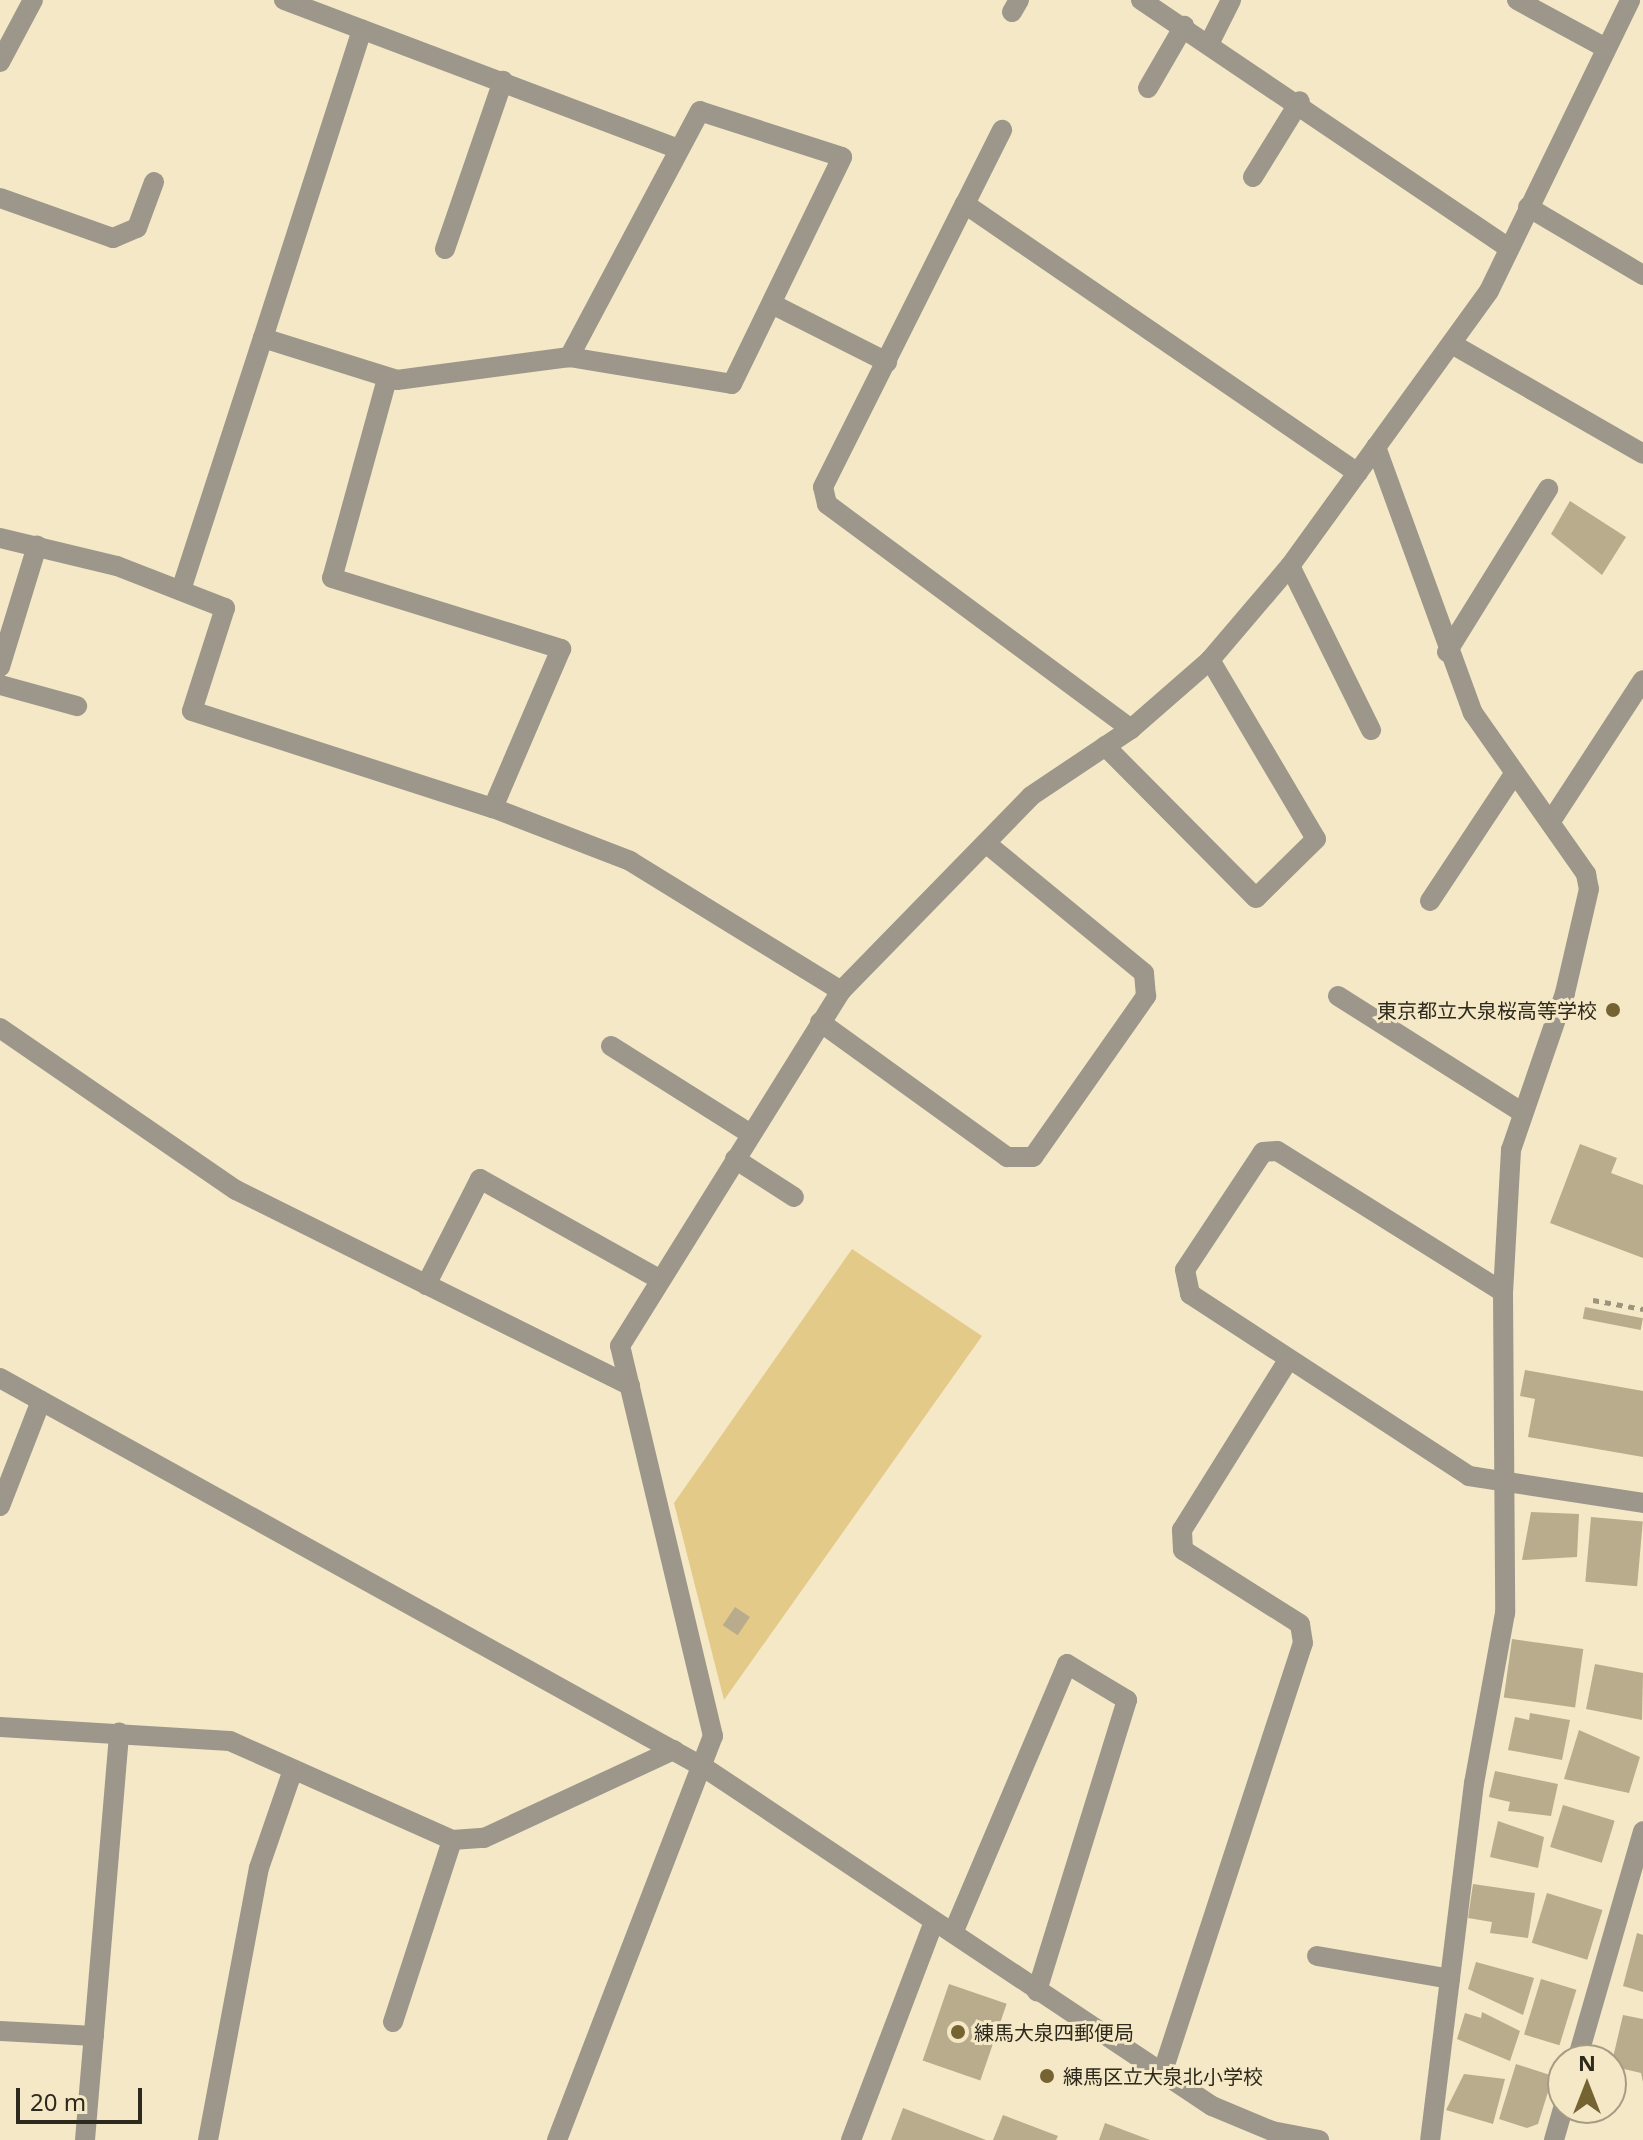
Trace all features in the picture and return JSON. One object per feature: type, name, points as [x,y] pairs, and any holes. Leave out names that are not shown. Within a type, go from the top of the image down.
[{"type":"street","points":[[0,62],[33,0]]},
{"type":"street","points":[[284,0],[679,149]]},
{"type":"street","points":[[1141,0],[1300,101],[1509,248]]},
{"type":"street","points":[[1210,42],[1231,0]]},
{"type":"street","points":[[1517,0],[1604,47]]},
{"type":"street","points":[[557,2140],[685,1798],[705,1768],[713,1736],[620,1346],[841,991],[1031,796],[1131,729],[1210,660],[1290,566],[1452,344],[1509,248],[1604,47],[1630,0],[1643,7]]},
{"type":"street","points":[[1148,88],[1184,26]]},
{"type":"street","points":[[181,590],[362,29]]},
{"type":"street","points":[[445,249],[503,81]]},
{"type":"street","points":[[1253,177],[1300,101]]},
{"type":"street","points":[[263,338],[387,379],[569,357],[732,384],[842,157],[700,111],[569,357]]},
{"type":"street","points":[[1002,130],[823,487],[827,504],[1131,729]]},
{"type":"street","points":[[0,198],[113,238],[137,228],[154,182]]},
{"type":"street","points":[[965,204],[1358,473]]},
{"type":"street","points":[[1528,207],[1643,275]]},
{"type":"street","points":[[772,304],[887,362]]},
{"type":"street","points":[[1452,344],[1643,454]]},
{"type":"street","points":[[387,379],[332,578],[561,649],[493,808]]},
{"type":"street","points":[[1376,447],[1447,652],[1473,713],[1514,774],[1551,821],[1589,889],[1565,993],[1511,1150],[1503,1292],[1508,1485],[1505,1613],[1474,1783],[1430,2140]]},
{"type":"street","points":[[1447,652],[1548,489]]},
{"type":"street","points":[[0,538],[37,546],[181,590],[225,608],[192,711],[493,808],[630,861],[841,991]]},
{"type":"street","points":[[0,667],[37,546]]},
{"type":"street","points":[[1290,566],[1371,730]]},
{"type":"street","points":[[1105,746],[1256,898],[1316,839],[1210,660]]},
{"type":"street","points":[[1551,821],[1643,680]]},
{"type":"street","points":[[0,685],[77,706]]},
{"type":"street","points":[[1430,901],[1514,774]]},
{"type":"street","points":[[820,1022],[1007,1157],[1033,1157],[1146,996],[1144,973],[986,843]]},
{"type":"street","points":[[1338,996],[1523,1113]]},
{"type":"street","points":[[0,1028],[236,1190],[630,1386]]},
{"type":"street","points":[[611,1046],[751,1134]]},
{"type":"street","points":[[1503,1292],[1277,1151],[1263,1152],[1185,1270],[1190,1294],[1287,1362],[1469,1476],[1508,1485],[1643,1503]]},
{"type":"street","points":[[735,1159],[794,1197]]},
{"type":"street","points":[[426,1285],[480,1179],[661,1280]]},
{"type":"street","points":[[1162,2074],[1303,1643],[1300,1624],[1183,1550],[1182,1530],[1287,1362]]},
{"type":"street","points":[[0,1378],[705,1768],[1162,2074],[1241,2121],[1319,2140]]},
{"type":"street","points":[[0,1506],[41,1401]]},
{"type":"street","points":[[953,1933],[1067,1664],[1127,1700],[1037,1991]]},
{"type":"street","points":[[0,1727],[230,1741],[452,1840],[484,1838],[674,1750]]},
{"type":"street","points":[[85,2140],[119,1732]]},
{"type":"street","points":[[208,2140],[259,1868],[293,1770]]},
{"type":"street","points":[[1582,2044],[1643,1831]]},
{"type":"street","points":[[393,2022],[452,1840]]},
{"type":"street","points":[[851,2140],[934,1922]]},
{"type":"street","points":[[1317,1956],[1450,1979]]},
{"type":"street","points":[[0,2031],[94,2036]]},
{"type":"path","points":[[1593,1300],[1643,1309]]},
{"type":"shaded area","points":[[852,1249],[982,1336],[724,1700],[674,1503]]},
{"type":"building","points":[[1570,501],[1626,537],[1602,575],[1551,534]]},
{"type":"building","points":[[1580,1144],[1617,1158],[1611,1173],[1643,1185],[1643,1258],[1550,1223]]},
{"type":"building","points":[[1585,1307],[1643,1318],[1641,1330],[1583,1319]]},
{"type":"building","points":[[1525,1370],[1643,1391],[1643,1457],[1528,1437],[1535,1399],[1520,1396]]},
{"type":"building","points":[[1531,1512],[1579,1514],[1577,1557],[1522,1560]]},
{"type":"building","points":[[1591,1517],[1643,1522],[1637,1586],[1585,1582]]},
{"type":"building","points":[[735,1607],[750,1617],[738,1635],[723,1625]]},
{"type":"building","points":[[1512,1639],[1583,1649],[1575,1707],[1504,1697]]},
{"type":"building","points":[[1595,1664],[1643,1673],[1642,1720],[1586,1709]]},
{"type":"building","points":[[1530,1713],[1570,1720],[1562,1760],[1508,1750],[1515,1717],[1529,1720]]},
{"type":"building","points":[[1579,1730],[1640,1757],[1629,1793],[1564,1779]]},
{"type":"building","points":[[1495,1771],[1558,1784],[1551,1816],[1508,1811],[1510,1802],[1489,1797]]},
{"type":"building","points":[[1563,1805],[1615,1821],[1602,1863],[1550,1847]]},
{"type":"building","points":[[1498,1821],[1544,1837],[1538,1868],[1490,1857]]},
{"type":"building","points":[[1473,1884],[1535,1893],[1528,1938],[1490,1933],[1492,1922],[1468,1918]]},
{"type":"building","points":[[1547,1893],[1602,1910],[1587,1960],[1532,1943]]},
{"type":"building","points":[[1637,1933],[1643,1935],[1643,1992],[1623,1986]]},
{"type":"building","points":[[1476,1962],[1534,1978],[1523,2015],[1468,1989]]},
{"type":"building","points":[[1541,1979],[1576,1990],[1560,2044],[1524,2034]]},
{"type":"building","points":[[949,1984],[1007,2004],[980,2080],[923,2061]]},
{"type":"building","points":[[1482,2012],[1520,2031],[1510,2061],[1457,2039],[1465,2013],[1481,2018]]},
{"type":"building","points":[[1623,2015],[1643,2019],[1643,2082],[1641,2073],[1627,2070],[1627,2044],[1616,2044]]},
{"type":"building","points":[[1516,2064],[1547,2074],[1547,2095],[1538,2124],[1527,2128],[1499,2119]]},
{"type":"building","points":[[1464,2074],[1505,2079],[1493,2124],[1446,2110]]},
{"type":"building","points":[[903,2108],[986,2140],[891,2140]]},
{"type":"building","points":[[1003,2115],[1058,2136],[1056,2140],[993,2140]]},
{"type":"building","points":[[1105,2123],[1150,2140],[1099,2140]]},
{"type":"place","name":"東京都立大泉桜高等学校","points":[[1613,1010]]},
{"type":"place","name":"練馬大泉四郵便局","points":[[958,2032]]},
{"type":"place","name":"練馬区立大泉北小学校","points":[[1047,2076]]}]
